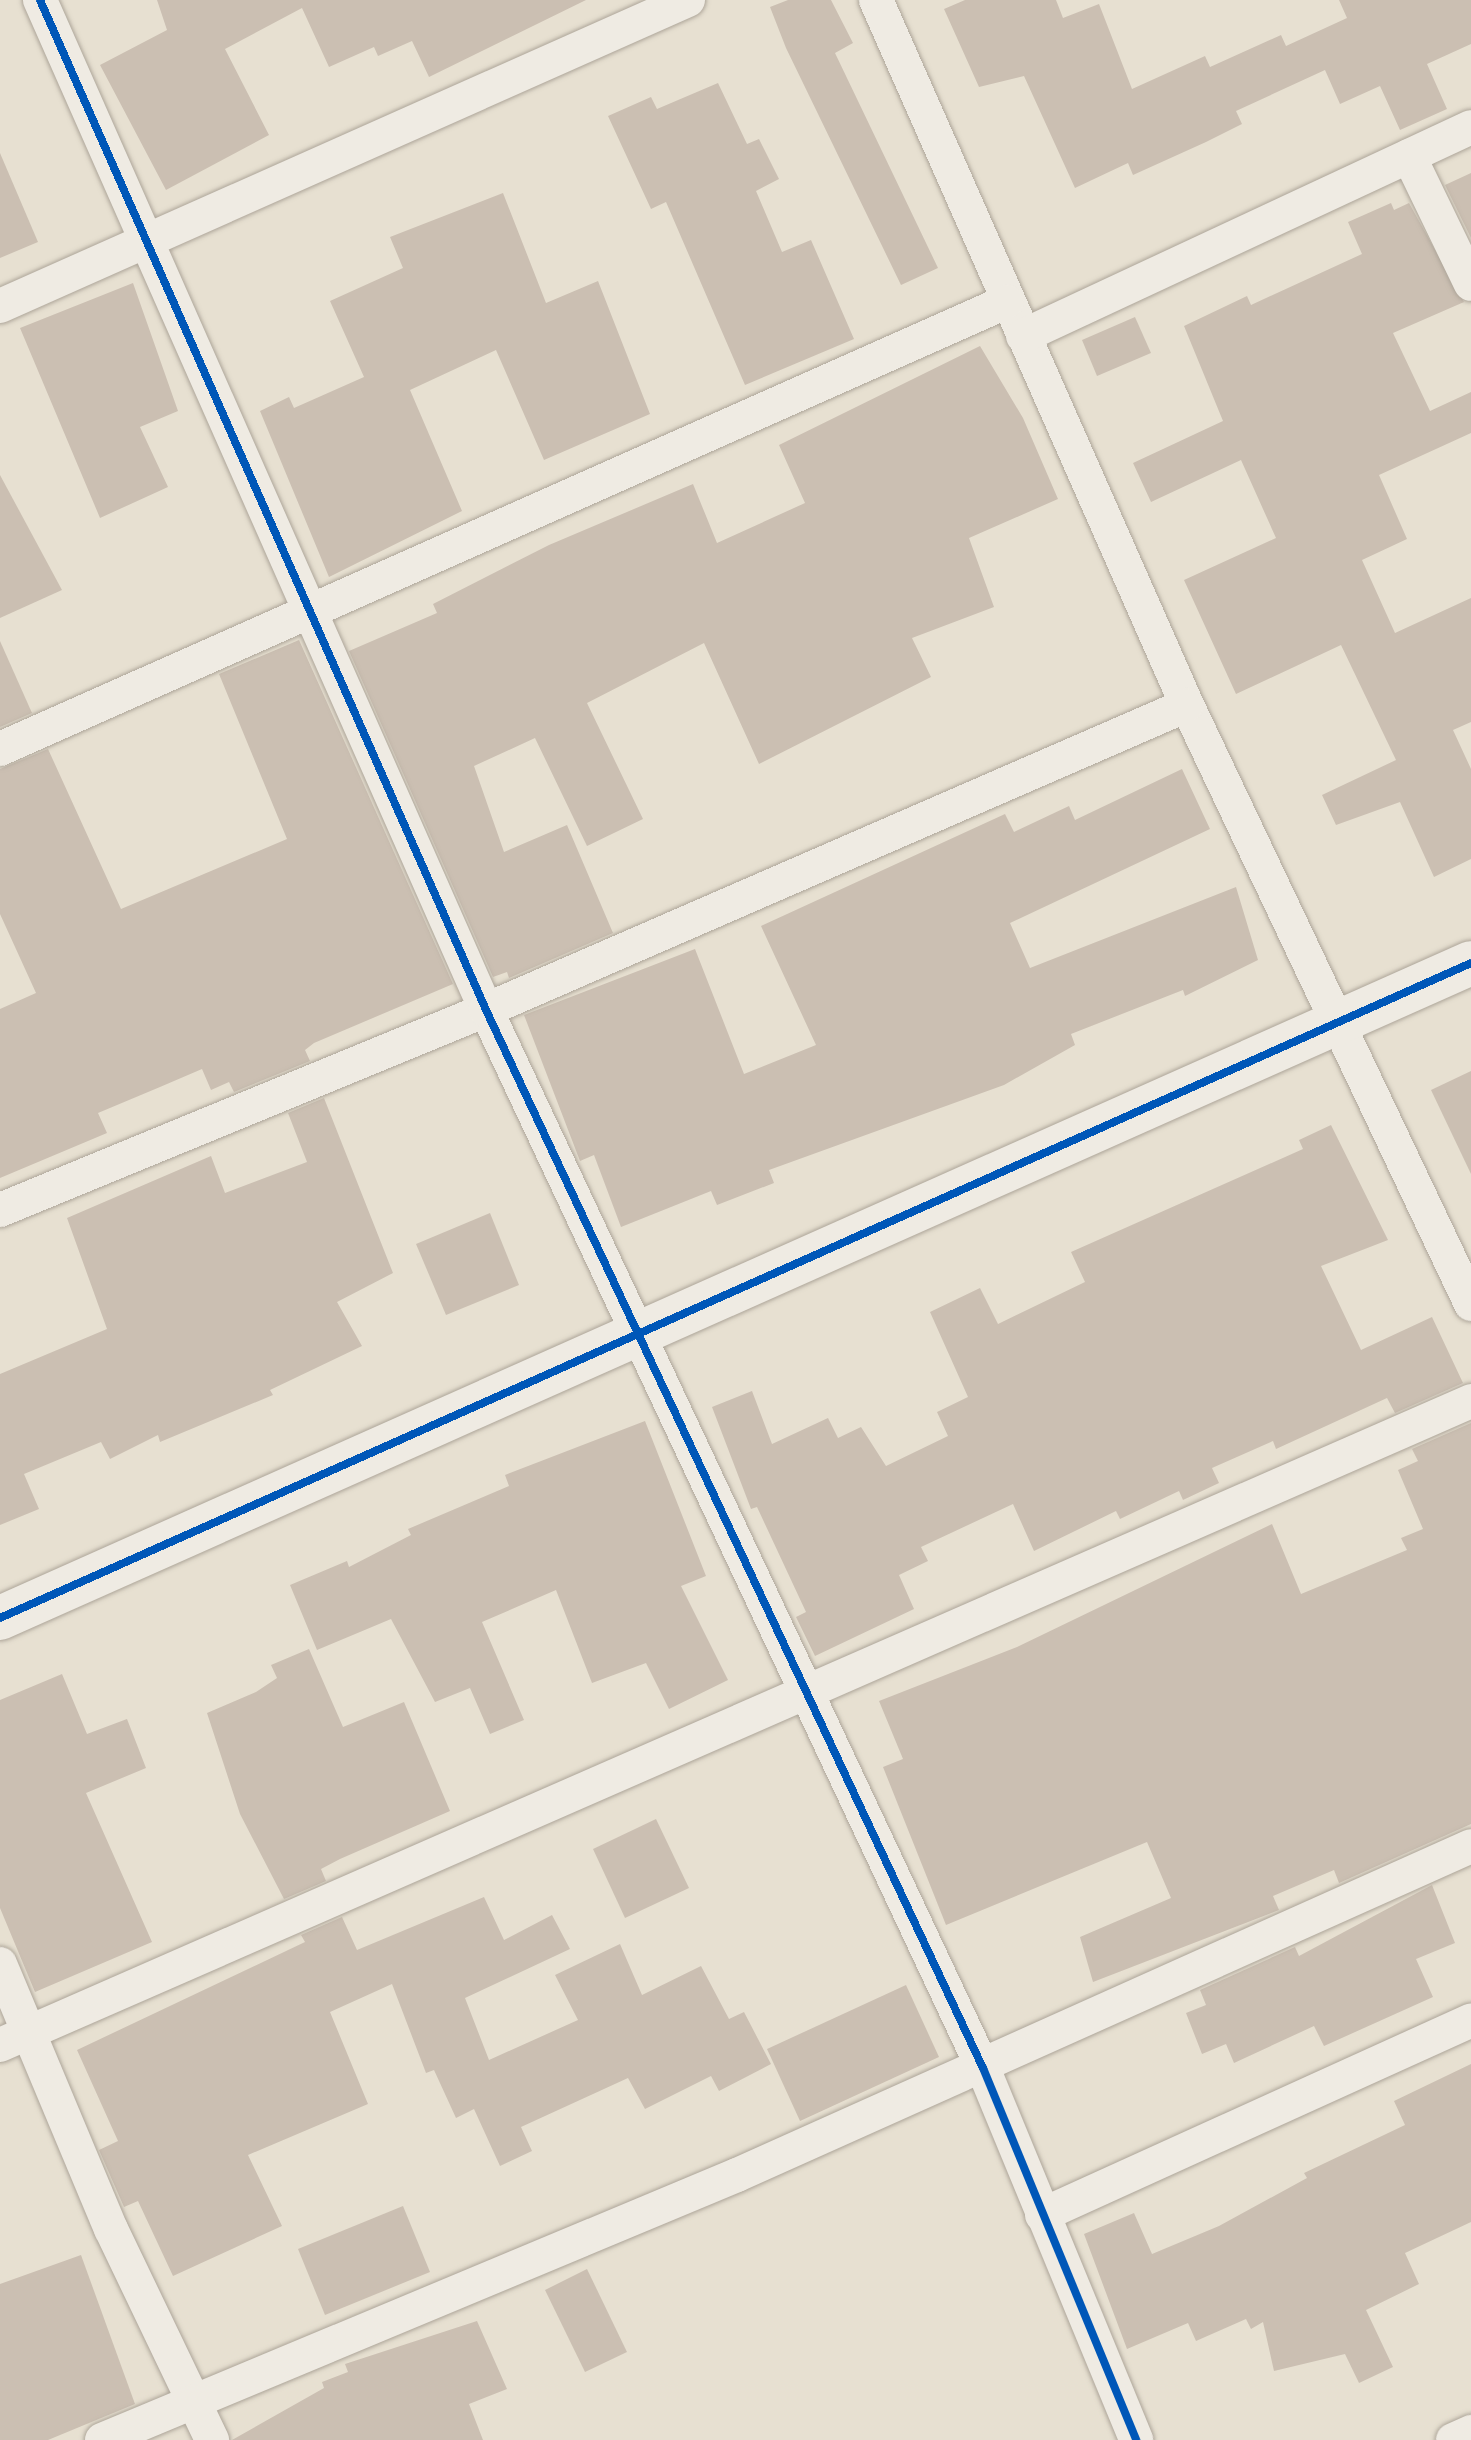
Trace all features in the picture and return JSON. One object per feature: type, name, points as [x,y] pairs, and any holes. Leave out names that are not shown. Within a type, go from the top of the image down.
[{"type":"street","points":[[40,0],[312,607],[486,1010],[983,2068],[1136,2440]]},
{"type":"street","points":[[0,306],[688,0]]},
{"type":"street","points":[[876,0],[1006,302],[1187,705],[1335,1023],[1471,1304]]},
{"type":"street","points":[[1023,336],[1471,127]]},
{"type":"street","points":[[1409,156],[1471,284]]},
{"type":"street","points":[[0,749],[312,607],[1006,302]]},
{"type":"street","points":[[0,1210],[486,1010],[1187,705]]},
{"type":"street","points":[[0,1618],[1471,963]]},
{"type":"street","points":[[15,2039],[1471,1401]]},
{"type":"street","points":[[102,2440],[983,2068],[1471,1846]]},
{"type":"street","points":[[0,1964],[15,2039],[212,2440]]},
{"type":"street","points":[[1042,2215],[1471,2020]]},
{"type":"street","points":[[1453,2440],[1471,2432]]},
{"type":"building","points":[[157,0],[586,0],[429,77],[412,41],[378,56],[374,47],[329,67],[302,8],[225,49],[269,135],[166,190],[100,65],[167,30]]},
{"type":"building","points":[[788,0],[831,0],[853,43],[835,53],[938,268],[901,285],[786,48],[770,7]]},
{"type":"building","points":[[965,0],[1056,0],[1063,18],[1099,4],[1132,89],[1205,56],[1210,67],[1281,35],[1286,46],[1347,18],[1339,0],[1471,0],[1471,44],[1427,64],[1447,109],[1400,130],[1380,86],[1340,104],[1325,70],[1236,111],[1242,124],[1206,142],[1133,175],[1128,163],[1075,188],[1024,76],[979,87],[944,9]]},
{"type":"building","points":[[718,83],[747,144],[759,139],[779,179],[756,191],[782,252],[811,240],[854,339],[745,385],[666,202],[651,209],[608,116],[651,97],[657,109]]},
{"type":"building","points":[[0,153],[38,242],[0,258]]},
{"type":"building","points":[[1471,173],[1471,238],[1445,185]]},
{"type":"building","points":[[503,193],[546,303],[598,281],[650,414],[544,460],[496,350],[410,390],[462,511],[329,577],[260,411],[289,397],[294,408],[364,377],[330,301],[403,268],[390,237]]},
{"type":"building","points":[[1391,203],[1394,210],[1409,203],[1464,302],[1393,333],[1430,411],[1471,392],[1471,433],[1379,475],[1407,539],[1362,560],[1395,633],[1471,598],[1471,722],[1453,730],[1471,769],[1471,859],[1434,877],[1400,802],[1336,825],[1322,795],[1396,760],[1341,645],[1236,694],[1184,580],[1276,538],[1241,460],[1151,502],[1133,463],[1223,421],[1184,326],[1247,296],[1251,305],[1362,254],[1348,222]]},
{"type":"building","points":[[133,283],[178,411],[140,427],[168,487],[100,518],[20,328]]},
{"type":"building","points":[[1135,317],[1151,353],[1097,376],[1082,340]]},
{"type":"building","points":[[980,346],[1023,418],[1058,499],[969,538],[994,607],[912,638],[931,677],[759,764],[704,643],[587,703],[643,819],[587,846],[535,738],[474,766],[504,852],[567,825],[613,933],[509,978],[507,972],[493,977],[349,651],[437,613],[433,604],[549,545],[693,484],[717,543],[805,503],[779,445]]},
{"type":"building","points":[[0,475],[62,590],[0,618]]},
{"type":"building","points":[[299,640],[453,984],[314,1043],[305,1050],[310,1061],[234,1092],[229,1082],[211,1090],[202,1069],[98,1113],[107,1133],[0,1178],[0,1009],[36,993],[0,914],[0,769],[48,749],[121,909],[287,839],[219,674]]},
{"type":"building","points":[[0,641],[32,713],[0,727]]},
{"type":"building","points":[[1182,769],[1210,829],[1010,923],[1030,968],[1236,887],[1258,960],[1185,996],[1183,990],[1071,1034],[1075,1045],[1004,1085],[769,1170],[774,1183],[717,1205],[711,1191],[621,1227],[594,1155],[580,1161],[524,1015],[695,949],[744,1074],[816,1045],[761,926],[1005,814],[1014,832],[1069,806],[1075,820]]},
{"type":"building","points":[[1471,1071],[1471,1174],[1431,1090]]},
{"type":"building","points":[[324,1098],[393,1273],[337,1302],[362,1346],[270,1390],[273,1395],[160,1442],[158,1435],[110,1459],[101,1442],[24,1474],[39,1509],[0,1525],[0,1374],[107,1329],[67,1218],[211,1156],[225,1193],[307,1162],[288,1113]]},
{"type":"building","points":[[1331,1125],[1388,1240],[1321,1266],[1361,1350],[1432,1317],[1463,1383],[1395,1413],[1387,1398],[1276,1449],[1273,1441],[1212,1468],[1219,1483],[1183,1500],[1179,1491],[1120,1519],[1116,1511],[1034,1551],[1013,1504],[921,1547],[928,1561],[899,1575],[914,1609],[815,1656],[796,1617],[806,1612],[757,1507],[751,1509],[712,1407],[752,1391],[772,1444],[828,1418],[838,1438],[861,1427],[886,1466],[948,1436],[937,1412],[968,1397],[930,1312],[980,1288],[998,1324],[1085,1282],[1071,1252],[1303,1149],[1299,1140]]},
{"type":"building","points":[[490,1213],[519,1285],[446,1315],[416,1244]]},
{"type":"building","points":[[645,1421],[706,1576],[681,1586],[728,1680],[669,1709],[646,1663],[592,1683],[556,1590],[482,1622],[524,1720],[490,1734],[470,1688],[435,1702],[391,1619],[317,1650],[290,1585],[347,1561],[349,1567],[411,1535],[408,1529],[509,1486],[505,1475]]},
{"type":"building","points":[[1471,1423],[1471,1824],[1339,1883],[1334,1870],[1273,1896],[1279,1910],[1093,1982],[1080,1937],[1171,1898],[1147,1842],[946,1925],[883,1767],[903,1759],[879,1701],[1017,1647],[1272,1524],[1301,1594],[1407,1550],[1401,1538],[1423,1529],[1398,1470],[1418,1461],[1412,1449]]},
{"type":"building","points":[[309,1649],[343,1727],[404,1702],[450,1811],[321,1869],[326,1881],[284,1899],[240,1814],[207,1713],[256,1692],[277,1678],[271,1665]]},
{"type":"building","points":[[62,1674],[87,1734],[127,1719],[146,1768],[86,1793],[152,1942],[35,1992],[0,1908],[0,1700]]},
{"type":"building","points":[[656,1819],[689,1888],[625,1918],[593,1849]]},
{"type":"building","points":[[1432,1885],[1455,1943],[1416,1959],[1433,1997],[1324,2046],[1314,2026],[1234,2063],[1226,2044],[1202,2054],[1186,2013],[1206,2005],[1200,1990],[1295,1947],[1299,1956]]},
{"type":"building","points":[[484,1897],[504,1940],[552,1915],[570,1949],[465,1998],[489,2060],[578,2020],[555,1975],[620,1944],[642,1995],[701,1966],[729,2019],[744,2012],[771,2064],[719,2091],[711,2076],[645,2109],[628,2078],[521,2127],[532,2151],[500,2166],[474,2109],[456,2118],[434,2070],[426,2073],[392,1984],[330,2012],[368,2104],[248,2155],[282,2226],[173,2276],[138,2201],[124,2207],[99,2150],[118,2141],[77,2050],[305,1942],[301,1935],[342,1917],[357,1950]]},
{"type":"building","points":[[906,1985],[939,2057],[800,2121],[767,2049]]},
{"type":"building","points":[[1471,2064],[1471,2222],[1405,2253],[1419,2284],[1366,2310],[1393,2367],[1359,2383],[1345,2354],[1274,2371],[1263,2322],[1251,2329],[1246,2319],[1196,2341],[1188,2323],[1127,2349],[1084,2234],[1134,2213],[1152,2254],[1219,2226],[1307,2178],[1304,2173],[1405,2125],[1394,2101]]},
{"type":"building","points":[[403,2206],[430,2272],[325,2315],[298,2249]]},
{"type":"building","points":[[81,2255],[135,2404],[48,2440],[0,2440],[0,2284]]},
{"type":"building","points":[[587,2269],[627,2352],[585,2372],[545,2290]]},
{"type":"building","points":[[477,2321],[507,2389],[469,2404],[483,2440],[232,2440],[324,2388],[322,2382],[348,2372],[345,2364]]},
{"type":"cycle path","points":[[40,0],[486,1010],[983,2068],[1136,2440]]},
{"type":"cycle path","points":[[0,1618],[1471,963]]}]
